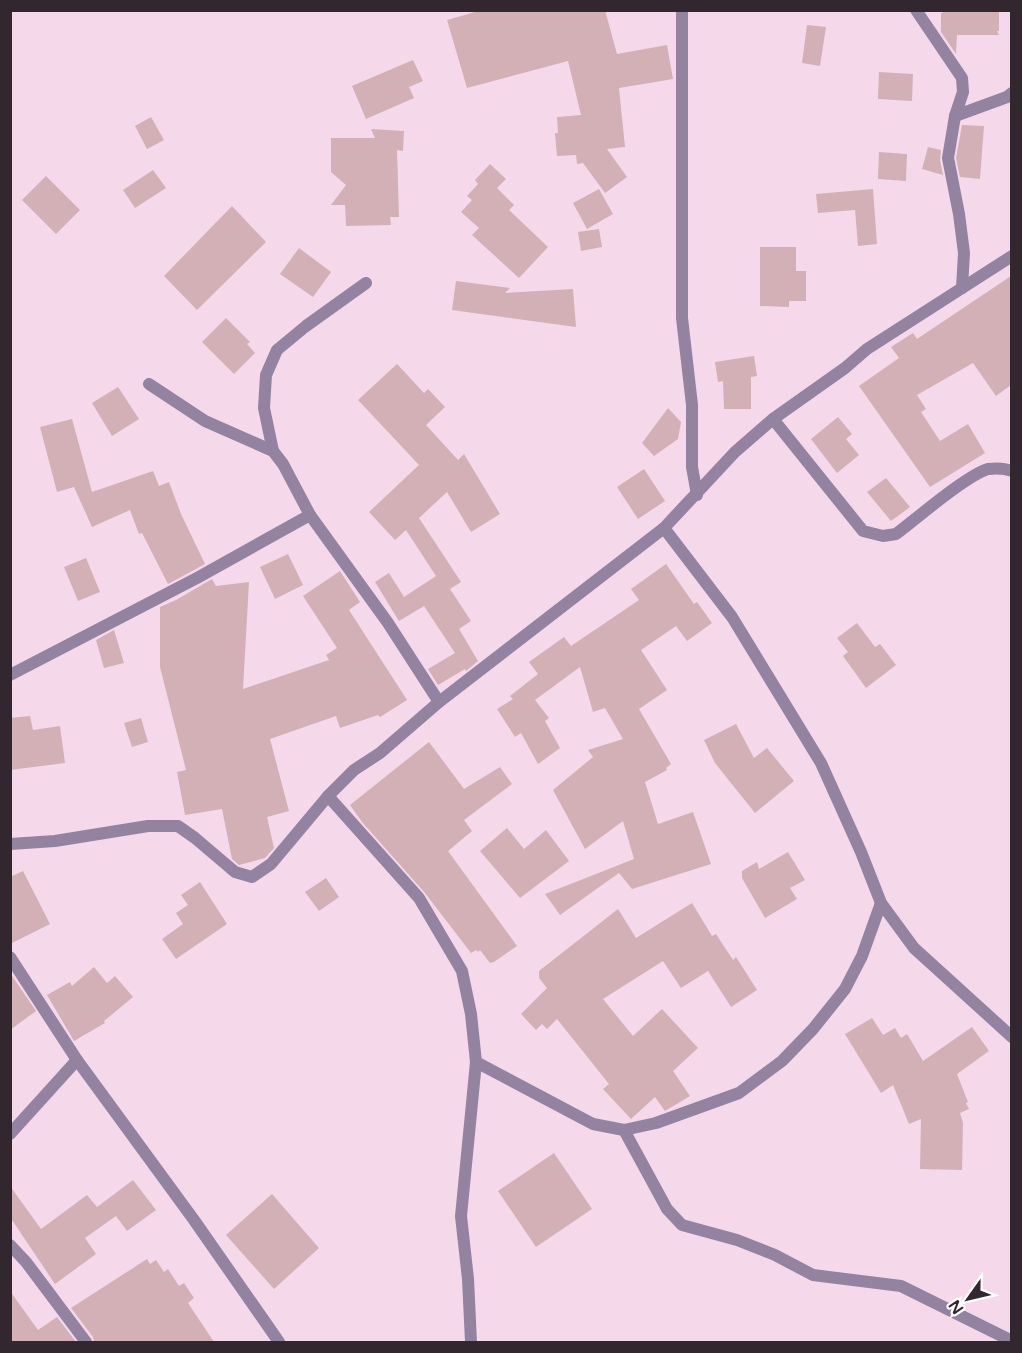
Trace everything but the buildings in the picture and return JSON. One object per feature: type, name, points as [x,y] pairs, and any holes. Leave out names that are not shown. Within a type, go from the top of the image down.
[{"type":"street","points":[[682,10],[682,318],[692,405],[692,467],[697,495]]},
{"type":"street","points":[[916,10],[962,78],[963,92],[955,117],[948,158],[964,253],[962,288]]},
{"type":"street","points":[[955,117],[1007,97],[1011,93]]},
{"type":"street","points":[[10,844],[55,841],[148,826],[177,826],[235,872],[252,877],[272,864],[328,796],[354,770],[380,753],[439,702],[664,528],[735,452],[773,419],[845,368],[867,349],[1011,256]]},
{"type":"street","points":[[366,283],[277,350],[266,375],[264,408],[273,451],[283,464],[310,515],[388,623],[439,702]]},
{"type":"street","points":[[149,384],[205,421],[273,451]]},
{"type":"street","points":[[773,419],[863,531],[883,536],[896,534],[961,485],[987,470],[1005,468],[1011,471]]},
{"type":"street","points":[[10,675],[197,578],[310,515]]},
{"type":"street","points":[[664,528],[732,617],[821,763],[881,903],[914,948],[1011,1037]]},
{"type":"street","points":[[328,796],[419,898],[462,971],[471,1014],[476,1062],[461,1216],[468,1279],[471,1342]]},
{"type":"street","points":[[476,1062],[593,1124],[624,1130],[656,1123],[739,1094],[782,1061],[813,1029],[845,989],[862,956],[881,903]]},
{"type":"street","points":[[10,957],[77,1060],[194,1220],[279,1342]]},
{"type":"street","points":[[10,1134],[77,1060]]},
{"type":"street","points":[[624,1130],[667,1209],[682,1225],[737,1240],[775,1255],[813,1275],[901,1286],[1011,1341]]},
{"type":"street","points":[[10,1245],[26,1262],[86,1342]]}]
